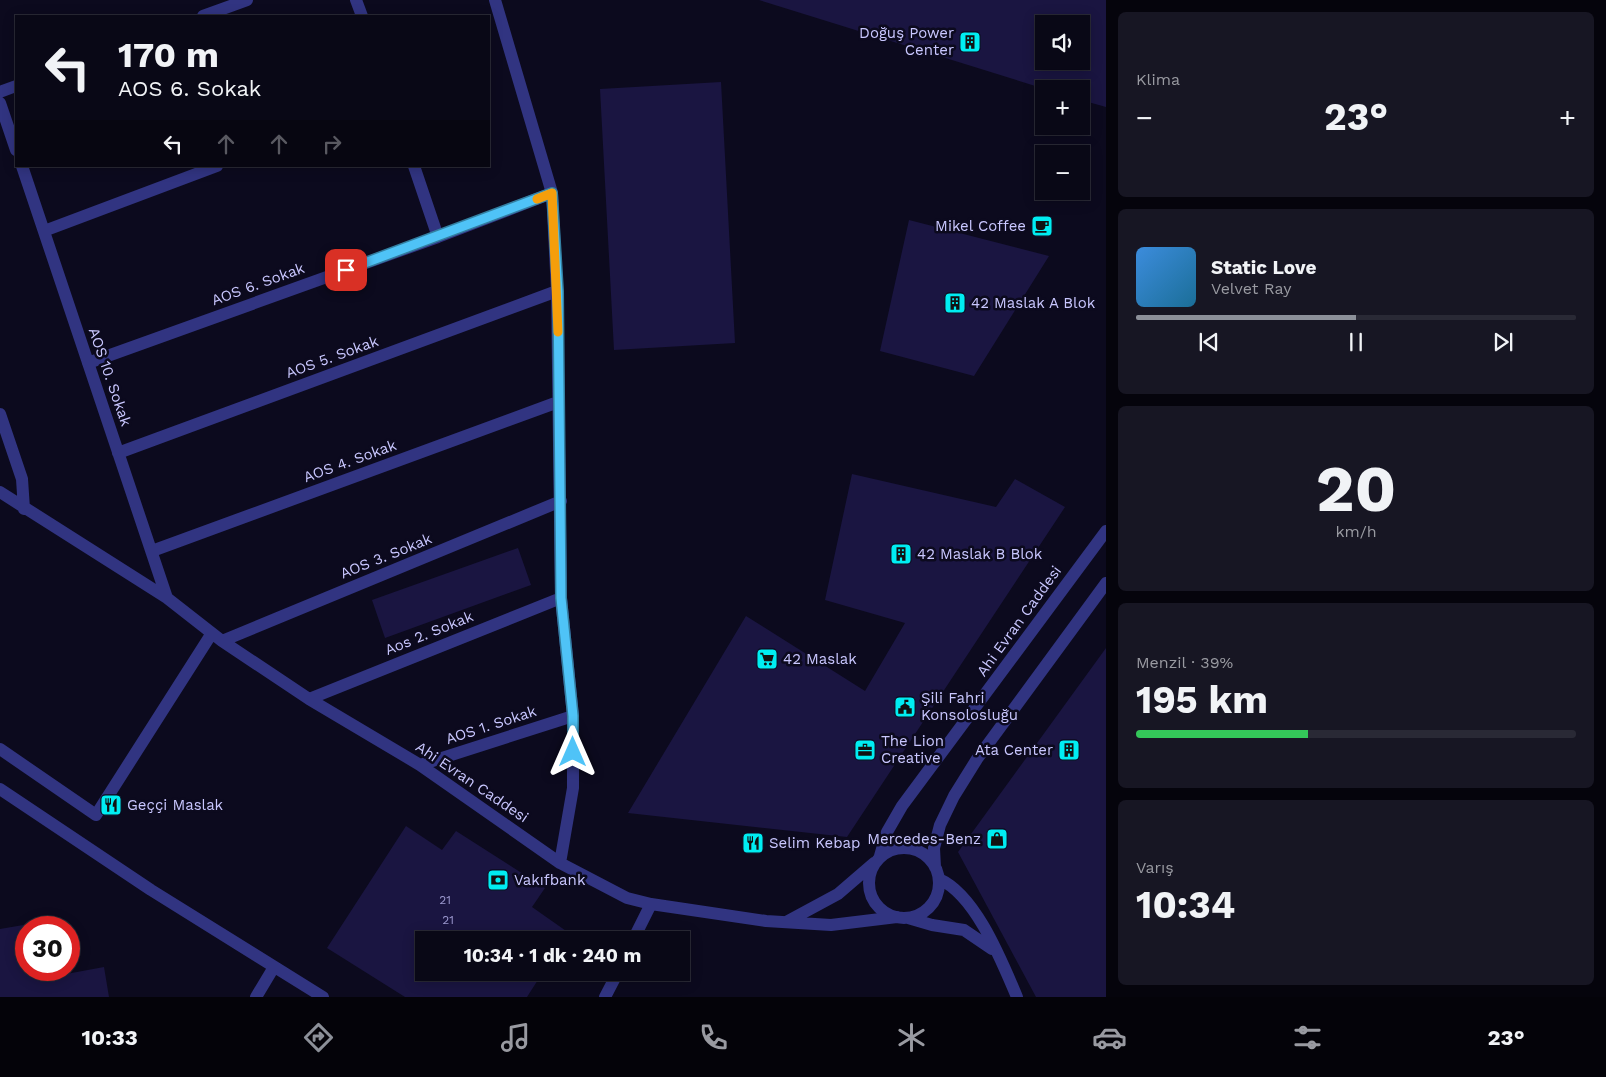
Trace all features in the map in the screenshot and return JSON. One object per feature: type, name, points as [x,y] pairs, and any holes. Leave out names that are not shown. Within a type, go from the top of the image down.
[{"type":"street","points":[[206,15],[247,0]]},
{"type":"street","points":[[356,0],[362,15]]},
{"type":"street","points":[[495,0],[552,193],[558,291],[561,598],[573,716],[573,788],[560,863]]},
{"type":"street","points":[[0,92],[15,86]]},
{"type":"street","points":[[0,103],[15,147]]},
{"type":"street","name":"AOS 10. Sokak","points":[[22,167],[167,598]]},
{"type":"street","points":[[44,231],[214,167]]},
{"type":"street","points":[[414,167],[438,237]]},
{"type":"street","name":"AOS 6. Sokak","points":[[88,363],[438,237],[552,193]]},
{"type":"street","name":"AOS 5. Sokak","points":[[118,453],[558,291]]},
{"type":"street","name":"AOS 4. Sokak","points":[[152,551],[558,402]]},
{"type":"street","points":[[0,414],[22,479],[24,509]]},
{"type":"street","name":"Ahi Evran Caddesi","points":[[0,492],[167,598],[217,637],[308,699],[420,765],[560,863],[627,898],[651,904],[766,921],[831,925],[902,918]]},
{"type":"street","name":"AOS 3. Sokak","points":[[217,637],[561,501]]},
{"type":"street","name":"Ahi Evran Caddesi","points":[[878,859],[887,832],[902,806],[1106,531]]},
{"type":"street","points":[[902,918],[919,915],[928,909],[938,890],[934,848],[940,825],[954,796],[977,759],[1106,583]]},
{"type":"street","name":"Aos 2. Sokak","points":[[308,699],[561,598]]},
{"type":"street","points":[[0,749],[96,815],[217,637]]},
{"type":"street","name":"AOS 1. Sokak","points":[[420,765],[573,716]]},
{"type":"street","points":[[0,789],[151,890],[323,997]]},
{"type":"street","points":[[787,922],[838,894],[878,859],[900,848],[910,848],[929,859],[937,873],[970,907],[998,953],[1018,997]]},
{"type":"street","points":[[878,859],[870,872],[868,884],[877,906],[886,913],[902,918],[964,930],[998,953]]},
{"type":"street","points":[[638,931],[651,904]]},
{"type":"street","points":[[256,997],[274,967]]},
{"type":"street","points":[[604,997],[613,981]]},
{"type":"building","name":"Doğuş Power Center","points":[[759,0],[1106,0],[1106,107],[1090,103],[1090,80],[1035,80],[1035,86]]},
{"type":"building","points":[[721,82],[735,343],[614,350],[600,89]]},
{"type":"building","name":"42 Maslak A Blok","points":[[909,220],[1049,256],[974,376],[880,351]]},
{"type":"building","name":"42 Maslak","points":[[852,474],[996,507],[1015,479],[1065,507],[847,837],[628,813],[746,616],[865,691],[905,623],[825,600]]},
{"type":"building","points":[[518,548],[531,585],[385,638],[372,600]]},
{"type":"building","name":"Ata Center","points":[[1106,648],[1106,997],[1036,997],[958,852]]},
{"type":"building","points":[[406,826],[442,850],[456,831],[545,888],[532,907],[566,931],[415,931],[415,981],[537,981],[527,997],[405,997],[327,948]]},
{"type":"building","points":[[15,926],[15,981],[80,981],[80,971],[104,967],[109,997],[0,997],[0,929]]},
{"type":"slow traffic","points":[[537,199],[552,193],[558,291],[558,332]]},
{"type":"place","name":"Doğuş Power Center","points":[[970,42]]},
{"type":"place","name":"Mikel Coffee","points":[[1042,226]]},
{"type":"place","name":"42 Maslak A Blok","points":[[955,303]]},
{"type":"place","name":"42 Maslak B Blok","points":[[901,554]]},
{"type":"place","name":"42 Maslak","points":[[767,659]]},
{"type":"place","name":"Şili Fahri Konsolosluğu","points":[[905,707]]},
{"type":"place","name":"The Lion Creative","points":[[865,750]]},
{"type":"place","name":"Ata Center","points":[[1069,750]]},
{"type":"place","name":"Geççi Maslak","points":[[111,805]]},
{"type":"place","name":"Mercedes-Benz","points":[[997,839]]},
{"type":"place","name":"Selim Kebap","points":[[753,843]]},
{"type":"place","name":"Vakıfbank","points":[[498,880]]},
{"type":"route","points":[[346,270],[552,193],[558,291],[561,598],[573,716],[573,752]]}]
